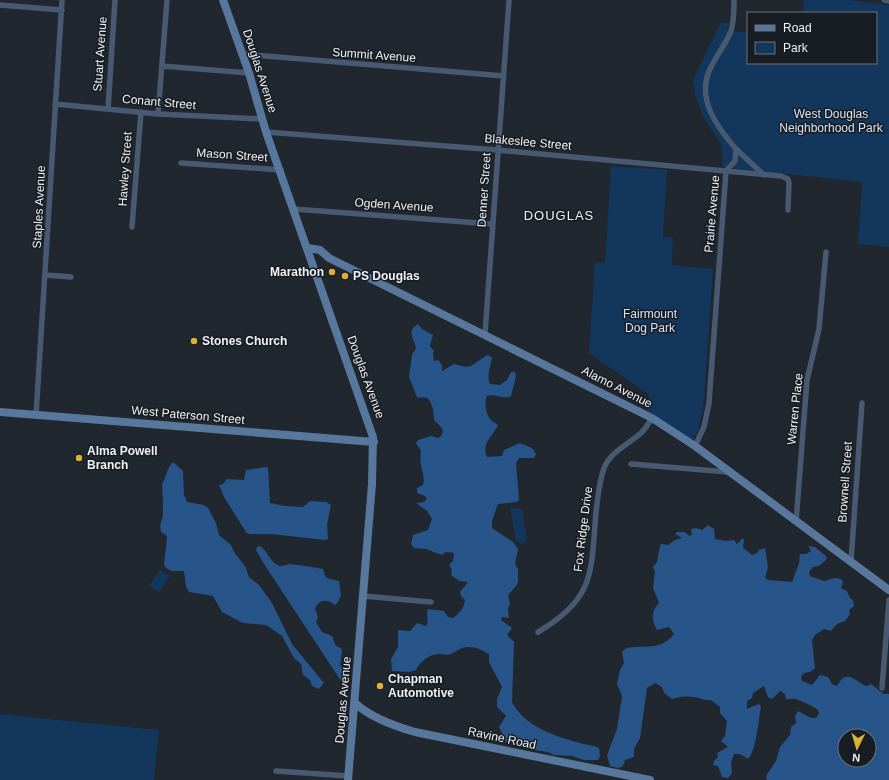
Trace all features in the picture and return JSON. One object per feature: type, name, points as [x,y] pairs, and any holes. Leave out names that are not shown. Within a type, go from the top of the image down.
[{"type":"street","name":"Staples Avenue","points":[[36,415],[46,275],[62,0]]},
{"type":"street","name":"Stuart Avenue","points":[[108,109],[115,0]]},
{"type":"street","points":[[158,114],[167,0]]},
{"type":"street","name":"Douglas Avenue","points":[[223,0],[249,73],[266,132],[281,170],[372,430],[374,442],[349,778]]},
{"type":"street","name":"Denner Street","points":[[485,334],[497,150],[509,0]]},
{"type":"street","points":[[734,0],[731,30],[710,69],[707,77],[706,94],[714,120],[736,149],[764,175]]},
{"type":"street","points":[[884,0],[889,0]]},
{"type":"street","points":[[0,5],[62,10]]},
{"type":"street","name":"Summit Avenue","points":[[242,54],[504,76]]},
{"type":"street","points":[[162,66],[249,73]]},
{"type":"street","name":"Conant Street","points":[[55,104],[158,114],[262,119]]},
{"type":"street","name":"Hawley Street","points":[[132,228],[141,112]]},
{"type":"street","name":"Blakeslee Street","points":[[266,132],[497,150],[764,175],[788,179],[788,210]]},
{"type":"street","name":"Prairie Avenue","points":[[695,446],[704,427],[709,403],[726,171],[735,161],[736,149]]},
{"type":"street","name":"Mason Street","points":[[181,163],[281,170]]},
{"type":"street","name":"Ogden Avenue","points":[[294,209],[492,224]]},
{"type":"street","name":"Alamo Avenue","points":[[308,248],[320,250],[329,258],[652,418],[695,446],[728,472],[889,590]]},
{"type":"street","name":"Warren Place","points":[[796,522],[807,380],[819,329],[826,252]]},
{"type":"street","points":[[312,259],[329,258]]},
{"type":"street","points":[[46,275],[71,276]]},
{"type":"street","name":"Brownell Street","points":[[851,562],[862,402]]},
{"type":"street","name":"West Paterson Street","points":[[0,412],[374,442]]},
{"type":"street","name":"Fox Ridge Drive","points":[[538,632],[568,613],[586,586],[591,567],[598,486],[605,466],[616,452],[641,432],[652,418]]},
{"type":"street","points":[[631,464],[728,472]]},
{"type":"street","points":[[363,596],[431,602]]},
{"type":"street","points":[[882,688],[889,600]]},
{"type":"street","name":"Ravine Road","points":[[355,703],[364,711],[383,721],[415,732],[650,780]]},
{"type":"street","points":[[276,771],[349,778]]},
{"type":"green space","name":"West Douglas Neighborhood Park","points":[[804,0],[848,0],[889,5],[889,247],[858,244],[862,182],[722,167],[723,152],[720,142],[703,117],[695,93],[693,80],[721,22],[728,23],[727,30],[747,33],[747,64],[877,64],[877,12],[803,12]]},
{"type":"green space","name":"Fairmount Dog Park","points":[[611,166],[667,170],[663,237],[673,238],[672,265],[713,269],[704,402],[698,431],[692,440],[647,410],[649,395],[589,353],[595,262],[605,263]]},
{"type":"green space","points":[[510,508],[522,509],[527,539],[522,545],[516,540]]},
{"type":"green space","points":[[160,570],[170,576],[159,592],[149,586]]},
{"type":"green space","points":[[0,714],[159,730],[154,780],[0,780]]},
{"type":"shaded area","points":[[418,324],[422,329],[433,335],[430,346],[434,351],[434,361],[438,360],[442,365],[442,371],[454,364],[466,367],[471,366],[487,355],[492,357],[489,374],[490,384],[500,385],[507,380],[511,372],[515,372],[516,376],[511,396],[487,396],[486,405],[489,418],[498,425],[485,448],[487,457],[502,456],[504,450],[520,443],[532,448],[536,454],[534,458],[519,458],[516,463],[519,500],[517,502],[498,504],[492,521],[492,528],[513,542],[518,549],[515,564],[518,569],[518,581],[517,585],[508,595],[510,604],[508,608],[509,618],[502,617],[501,620],[512,628],[507,635],[514,642],[512,702],[525,718],[551,734],[599,748],[600,756],[598,760],[584,760],[572,756],[554,755],[548,752],[534,750],[522,744],[506,742],[502,738],[502,733],[499,727],[506,716],[497,707],[497,699],[502,687],[489,662],[489,654],[483,651],[472,647],[465,647],[447,655],[439,654],[428,657],[416,670],[410,672],[392,671],[391,659],[398,647],[398,630],[410,631],[417,623],[426,626],[428,622],[428,609],[444,611],[448,617],[453,618],[463,608],[465,600],[461,596],[460,592],[468,582],[459,581],[451,575],[452,569],[449,565],[453,561],[454,553],[446,552],[442,555],[426,549],[414,548],[411,544],[413,535],[428,530],[432,519],[427,511],[416,503],[424,502],[427,499],[425,496],[417,493],[417,488],[423,485],[424,477],[420,461],[421,451],[416,443],[418,440],[431,436],[438,438],[441,436],[443,431],[434,420],[431,402],[427,398],[417,397],[409,377],[412,355],[416,348],[412,335],[412,329]]},
{"type":"shaded area","points":[[173,462],[183,471],[184,495],[187,502],[204,505],[208,508],[216,523],[219,535],[231,545],[234,552],[245,566],[249,577],[259,585],[272,603],[292,644],[324,683],[319,689],[312,686],[310,680],[303,675],[301,664],[294,658],[282,636],[266,625],[243,623],[222,612],[213,596],[189,592],[186,586],[184,571],[170,570],[164,565],[167,536],[161,532],[160,526],[163,515],[162,484],[169,467]]},
{"type":"shaded area","points":[[268,468],[270,503],[303,507],[310,501],[326,502],[331,505],[327,525],[328,539],[325,540],[271,534],[249,534],[246,532],[224,497],[219,485],[223,484],[227,479],[244,480],[246,470]]},
{"type":"shaded area","points":[[708,525],[714,529],[715,539],[726,541],[734,540],[737,544],[744,539],[743,548],[752,555],[765,548],[768,567],[765,578],[768,580],[792,582],[799,563],[800,554],[806,554],[811,551],[808,546],[815,547],[827,557],[826,560],[819,566],[813,567],[809,572],[810,576],[824,581],[835,578],[841,579],[843,582],[841,588],[847,591],[850,598],[853,600],[854,606],[849,610],[850,614],[845,621],[837,624],[831,631],[824,629],[815,635],[812,640],[815,668],[810,672],[804,673],[801,677],[802,681],[812,685],[820,675],[828,677],[832,684],[836,686],[843,678],[849,677],[867,686],[871,684],[884,694],[889,694],[889,780],[767,780],[766,776],[776,761],[780,747],[790,735],[791,727],[796,723],[795,716],[798,711],[811,718],[816,718],[819,714],[818,710],[796,699],[786,699],[785,694],[780,691],[772,699],[768,697],[764,686],[753,693],[752,698],[747,701],[747,709],[759,704],[761,707],[753,749],[748,759],[740,754],[734,754],[731,763],[732,773],[728,778],[722,777],[718,766],[713,765],[714,761],[718,757],[717,753],[728,747],[721,741],[725,736],[727,721],[720,713],[720,707],[711,700],[695,697],[679,697],[672,699],[664,693],[662,687],[655,683],[647,688],[640,738],[634,749],[634,757],[625,760],[623,766],[619,768],[610,766],[607,755],[617,729],[622,696],[617,684],[620,670],[624,663],[622,652],[631,647],[653,646],[660,644],[668,641],[674,634],[669,627],[657,630],[653,619],[654,610],[659,603],[653,588],[655,572],[653,567],[657,562],[660,546],[661,544],[668,545],[675,540],[682,538],[675,534],[677,532],[684,532],[690,536],[692,534],[691,529],[696,528],[702,530]]},
{"type":"shaded area","points":[[260,546],[271,560],[280,566],[289,564],[323,569],[327,578],[339,581],[341,595],[338,602],[335,605],[327,601],[320,603],[315,608],[318,617],[316,622],[322,632],[332,636],[336,646],[341,648],[342,652],[340,665],[347,672],[348,687],[345,687],[264,564],[256,550],[257,547]]},
{"type":"place","name":"Marathon","points":[[332,272]]},
{"type":"place","name":"PS Douglas","points":[[345,276]]},
{"type":"place","name":"Stones Church","points":[[194,341]]},
{"type":"place","name":"Alma Powell Branch","points":[[79,458]]},
{"type":"place","name":"Chapman Automotive","points":[[380,686]]},
{"type":"district","name":"DOUGLAS","points":[[559,215]]}]
